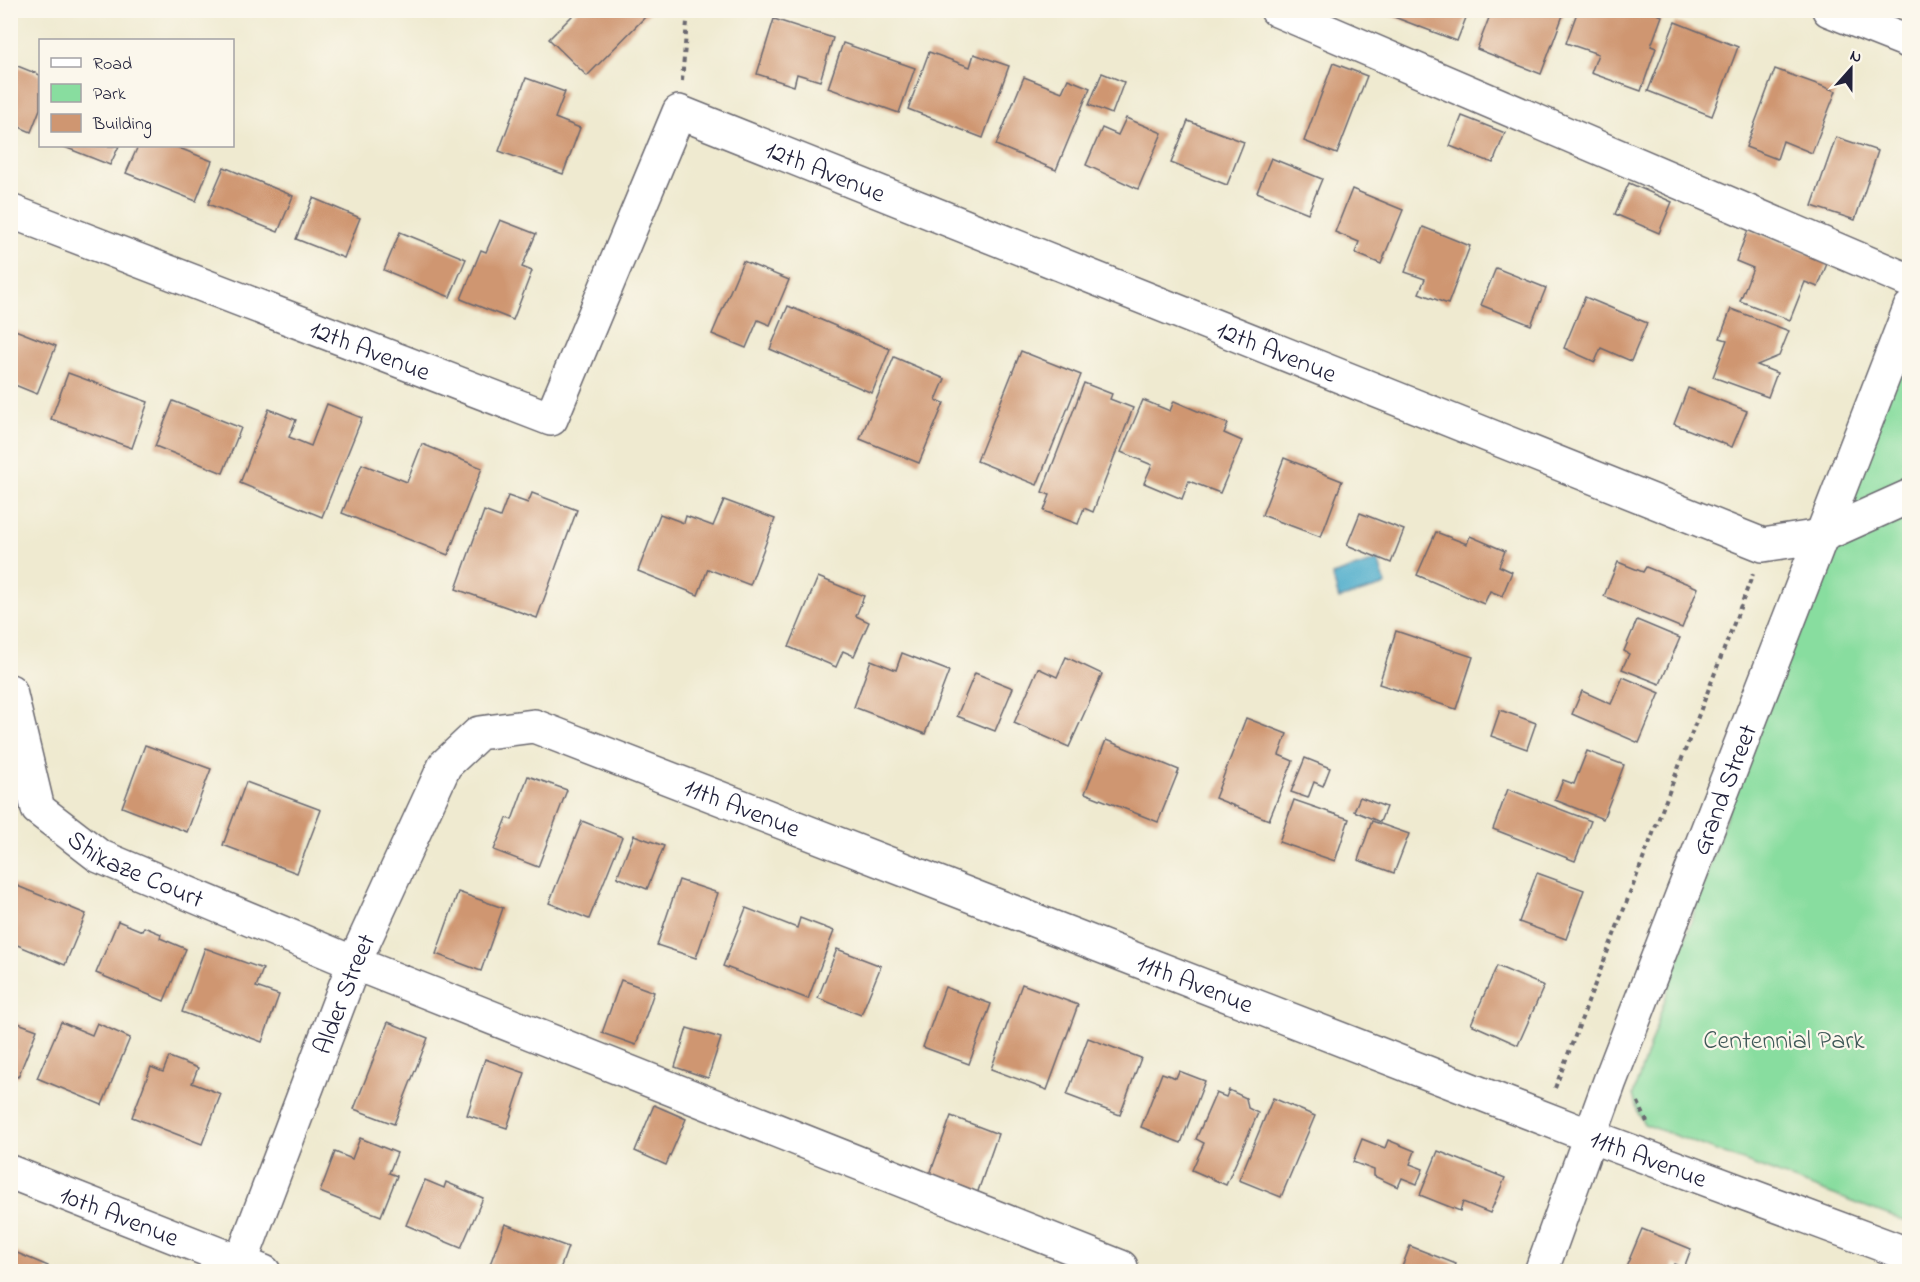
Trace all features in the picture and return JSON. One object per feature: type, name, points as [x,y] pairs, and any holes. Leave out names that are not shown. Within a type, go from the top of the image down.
[{"type":"street","points":[[1277,10],[1910,281]]},
{"type":"street","points":[[1829,10],[1910,42]]},
{"type":"street","name":"12th Avenue","points":[[10,210],[551,419],[679,112],[1763,545]]},
{"type":"street","name":"Grand Street","points":[[1541,1272],[1590,1136],[1910,308]]},
{"type":"street","points":[[1763,545],[1821,536],[1910,496]]},
{"type":"street","name":"Shikaze Court","points":[[10,691],[38,809],[99,856],[354,963],[1121,1267]]},
{"type":"street","name":"11th Avenue","points":[[479,733],[534,726],[1590,1136],[1910,1255]]},
{"type":"street","name":"Alder Street","points":[[247,1268],[354,963],[445,765],[479,733]]},
{"type":"street","name":"10th Avenue","points":[[10,1172],[247,1268]]},
{"type":"path","points":[[679,112],[688,10]]},
{"type":"path","points":[[1552,1095],[1763,545]]},
{"type":"path","points":[[1636,1099],[1650,1130]]},
{"type":"green space","name":"Centennial Park","points":[[1909,308],[1909,1223],[1644,1124],[1633,1095],[1809,569]]},
{"type":"water","points":[[1378,560],[1386,585],[1339,599],[1332,575]]},
{"type":"building","points":[[578,10],[652,10],[587,76],[549,39]]},
{"type":"building","points":[[1382,10],[1469,10],[1457,41],[1381,12]]},
{"type":"building","points":[[1492,10],[1565,10],[1541,74],[1477,49]]},
{"type":"building","points":[[1578,10],[1618,10],[1624,13],[1625,10],[1648,10],[1662,16],[1651,46],[1656,48],[1641,91],[1591,73],[1598,54],[1566,43]]},
{"type":"building","points":[[774,19],[833,38],[820,81],[797,74],[794,86],[757,74]]},
{"type":"building","points":[[1675,22],[1738,47],[1712,116],[1648,91]]},
{"type":"building","points":[[843,43],[915,68],[899,113],[828,88]]},
{"type":"building","points":[[929,52],[970,67],[974,54],[1009,66],[983,138],[908,109]]},
{"type":"building","points":[[10,63],[39,75],[39,112],[31,132],[10,123]]},
{"type":"building","points":[[1333,63],[1367,76],[1337,154],[1304,141]]},
{"type":"building","points":[[1775,69],[1836,91],[1812,153],[1783,141],[1777,159],[1746,147]]},
{"type":"building","points":[[1102,73],[1124,82],[1112,114],[1089,105]]},
{"type":"building","points":[[1024,77],[1062,92],[1068,79],[1090,88],[1056,170],[996,145]]},
{"type":"building","points":[[526,78],[565,92],[555,118],[580,128],[563,174],[499,151]]},
{"type":"building","points":[[1462,116],[1505,133],[1493,163],[1450,146]]},
{"type":"building","points":[[1126,118],[1162,133],[1138,189],[1086,165],[1102,128],[1118,135]]},
{"type":"building","points":[[1188,121],[1244,142],[1227,185],[1171,163]]},
{"type":"building","points":[[1836,137],[1878,151],[1855,220],[1812,206]]},
{"type":"building","points":[[65,147],[119,147],[110,165]]},
{"type":"building","points":[[138,147],[177,147],[212,161],[196,201],[126,173]]},
{"type":"building","points":[[1271,158],[1322,179],[1308,213],[1257,192]]},
{"type":"building","points":[[224,167],[293,196],[278,232],[208,204]]},
{"type":"building","points":[[1629,183],[1672,202],[1659,233],[1615,214]]},
{"type":"building","points":[[1352,189],[1403,210],[1381,264],[1355,253],[1359,242],[1335,232]]},
{"type":"building","points":[[313,198],[360,218],[344,258],[296,239]]},
{"type":"building","points":[[500,220],[536,234],[522,267],[532,271],[513,320],[461,299],[481,250],[486,252]]},
{"type":"building","points":[[1423,227],[1470,246],[1448,304],[1419,293],[1425,279],[1405,272]]},
{"type":"building","points":[[1748,230],[1828,261],[1818,287],[1805,282],[1790,320],[1740,301],[1753,268],[1736,261]]},
{"type":"building","points":[[400,232],[466,259],[450,297],[384,270]]},
{"type":"building","points":[[743,261],[789,280],[770,325],[758,320],[746,348],[712,334]]},
{"type":"building","points":[[1496,268],[1546,288],[1531,325],[1481,305]]},
{"type":"building","points":[[1585,297],[1647,323],[1631,361],[1601,348],[1595,362],[1564,348]]},
{"type":"building","points":[[788,306],[890,349],[872,393],[770,349]]},
{"type":"building","points":[[1731,309],[1789,331],[1779,356],[1757,365],[1777,373],[1768,397],[1713,377],[1727,340],[1720,338]]},
{"type":"building","points":[[10,328],[56,346],[37,394],[10,383]]},
{"type":"building","points":[[1021,351],[1081,375],[1037,485],[977,461]]},
{"type":"building","points":[[894,357],[945,379],[936,400],[944,403],[919,463],[860,439]]},
{"type":"building","points":[[68,373],[148,402],[132,448],[51,419]]},
{"type":"building","points":[[1084,383],[1112,394],[1110,399],[1133,408],[1093,512],[1084,508],[1078,524],[1044,511],[1050,495],[1042,492]]},
{"type":"building","points":[[1688,388],[1747,411],[1732,447],[1674,424]]},
{"type":"building","points":[[1143,400],[1170,411],[1174,401],[1228,424],[1224,433],[1242,441],[1220,493],[1189,481],[1182,499],[1144,483],[1152,465],[1121,452]]},
{"type":"building","points":[[173,401],[241,428],[223,473],[155,446]]},
{"type":"building","points":[[327,404],[362,418],[322,517],[240,483],[269,409],[296,420],[289,437],[311,446]]},
{"type":"building","points":[[422,444],[482,468],[448,555],[342,513],[362,464],[407,482]]},
{"type":"building","points":[[1284,458],[1342,481],[1321,537],[1262,515]]},
{"type":"building","points":[[532,493],[577,510],[537,618],[456,589],[484,511],[500,517],[508,496],[528,503]]},
{"type":"building","points":[[724,500],[775,519],[750,585],[708,569],[698,595],[638,571],[660,514],[684,523],[686,516],[713,526]]},
{"type":"building","points":[[1360,513],[1404,530],[1391,563],[1347,545]]},
{"type":"building","points":[[1436,532],[1467,544],[1470,536],[1505,551],[1499,566],[1512,572],[1502,596],[1490,591],[1484,604],[1417,575]]},
{"type":"building","points":[[1618,562],[1643,572],[1646,567],[1698,588],[1682,628],[1604,596]]},
{"type":"building","points":[[818,577],[864,596],[856,616],[869,622],[854,656],[843,651],[836,667],[789,647]]},
{"type":"building","points":[[1637,620],[1680,638],[1660,684],[1622,669],[1629,654],[1624,651]]},
{"type":"building","points":[[1396,631],[1473,657],[1456,709],[1379,684]]},
{"type":"building","points":[[902,653],[949,671],[925,734],[854,707],[871,660],[896,670]]},
{"type":"building","points":[[1066,657],[1102,674],[1069,747],[1014,723],[1038,668],[1057,677]]},
{"type":"building","points":[[975,673],[1013,688],[995,731],[957,716]]},
{"type":"building","points":[[1623,677],[1660,693],[1639,743],[1572,714],[1582,691],[1611,704]]},
{"type":"building","points":[[1500,710],[1536,723],[1527,749],[1491,736]]},
{"type":"building","points":[[1246,718],[1287,734],[1279,755],[1293,761],[1269,820],[1215,798]]},
{"type":"building","points":[[1106,740],[1179,770],[1158,822],[1085,793]]},
{"type":"building","points":[[145,745],[211,769],[187,832],[122,807]]},
{"type":"building","points":[[1587,751],[1624,765],[1603,819],[1555,800],[1563,780],[1574,784]]},
{"type":"building","points":[[1305,758],[1330,768],[1323,786],[1314,782],[1308,798],[1291,792]]},
{"type":"building","points":[[528,776],[567,790],[538,867],[494,850],[507,818],[512,820]]},
{"type":"building","points":[[246,782],[321,810],[297,873],[223,845]]},
{"type":"building","points":[[1508,789],[1591,821],[1575,861],[1493,829]]},
{"type":"building","points":[[1360,797],[1386,807],[1380,822],[1354,811]]},
{"type":"building","points":[[1294,800],[1349,819],[1335,861],[1279,842]]},
{"type":"building","points":[[582,821],[622,837],[589,919],[549,903]]},
{"type":"building","points":[[1372,821],[1409,834],[1394,873],[1358,860]]},
{"type":"building","points":[[634,835],[664,846],[647,889],[617,877]]},
{"type":"building","points":[[1537,873],[1584,890],[1566,939],[1519,922]]},
{"type":"building","points":[[679,880],[718,893],[696,958],[657,945]]},
{"type":"building","points":[[10,883],[86,914],[65,965],[10,942]]},
{"type":"building","points":[[458,892],[503,908],[481,971],[436,954]]},
{"type":"building","points":[[746,908],[797,928],[800,918],[834,931],[808,999],[723,966]]},
{"type":"building","points":[[118,921],[142,931],[144,927],[161,934],[160,938],[186,949],[164,1001],[96,973]]},
{"type":"building","points":[[205,948],[263,969],[256,987],[279,995],[262,1042],[182,1012]]},
{"type":"building","points":[[837,949],[881,966],[861,1015],[818,998]]},
{"type":"building","points":[[1497,966],[1544,986],[1518,1045],[1471,1024]]},
{"type":"building","points":[[621,980],[654,992],[636,1045],[602,1033]]},
{"type":"building","points":[[1022,984],[1078,1005],[1047,1090],[991,1069]]},
{"type":"building","points":[[945,987],[991,1004],[969,1064],[923,1047]]},
{"type":"building","points":[[10,1020],[37,1030],[18,1077],[10,1074]]},
{"type":"building","points":[[61,1022],[92,1035],[97,1023],[130,1038],[102,1105],[37,1078]]},
{"type":"building","points":[[388,1022],[428,1038],[394,1124],[354,1109]]},
{"type":"building","points":[[687,1028],[721,1038],[708,1078],[675,1067]]},
{"type":"building","points":[[1088,1038],[1141,1058],[1120,1115],[1067,1095]]},
{"type":"building","points":[[169,1057],[198,1068],[192,1083],[221,1094],[202,1144],[132,1117],[151,1067],[163,1072]]},
{"type":"building","points":[[485,1059],[525,1073],[507,1128],[467,1115]]},
{"type":"building","points":[[1179,1071],[1205,1081],[1181,1143],[1141,1127],[1162,1073],[1176,1078]]},
{"type":"building","points":[[1229,1090],[1246,1098],[1248,1108],[1258,1113],[1226,1185],[1192,1170],[1204,1143],[1196,1139],[1216,1093],[1226,1097]]},
{"type":"building","points":[[1273,1098],[1315,1116],[1281,1197],[1239,1180]]},
{"type":"building","points":[[654,1105],[686,1119],[666,1165],[635,1151]]},
{"type":"building","points":[[951,1116],[998,1134],[977,1194],[929,1177]]},
{"type":"building","points":[[360,1138],[397,1153],[389,1173],[397,1176],[381,1216],[320,1192],[335,1152],[352,1159]]},
{"type":"building","points":[[1362,1139],[1385,1148],[1388,1140],[1415,1151],[1410,1164],[1423,1169],[1417,1184],[1402,1178],[1398,1187],[1374,1176],[1374,1170],[1353,1162]]},
{"type":"building","points":[[1438,1151],[1505,1178],[1490,1213],[1463,1202],[1460,1211],[1420,1195]]},
{"type":"building","points":[[425,1180],[444,1188],[446,1182],[483,1198],[461,1248],[406,1225]]},
{"type":"building","points":[[505,1224],[568,1247],[559,1272],[502,1272],[489,1267]]},
{"type":"building","points":[[1642,1229],[1691,1249],[1684,1268],[1674,1264],[1671,1272],[1624,1272]]},
{"type":"building","points":[[1410,1246],[1456,1264],[1453,1272],[1400,1272]]},
{"type":"building","points":[[10,1250],[48,1266],[46,1272],[10,1272]]}]
